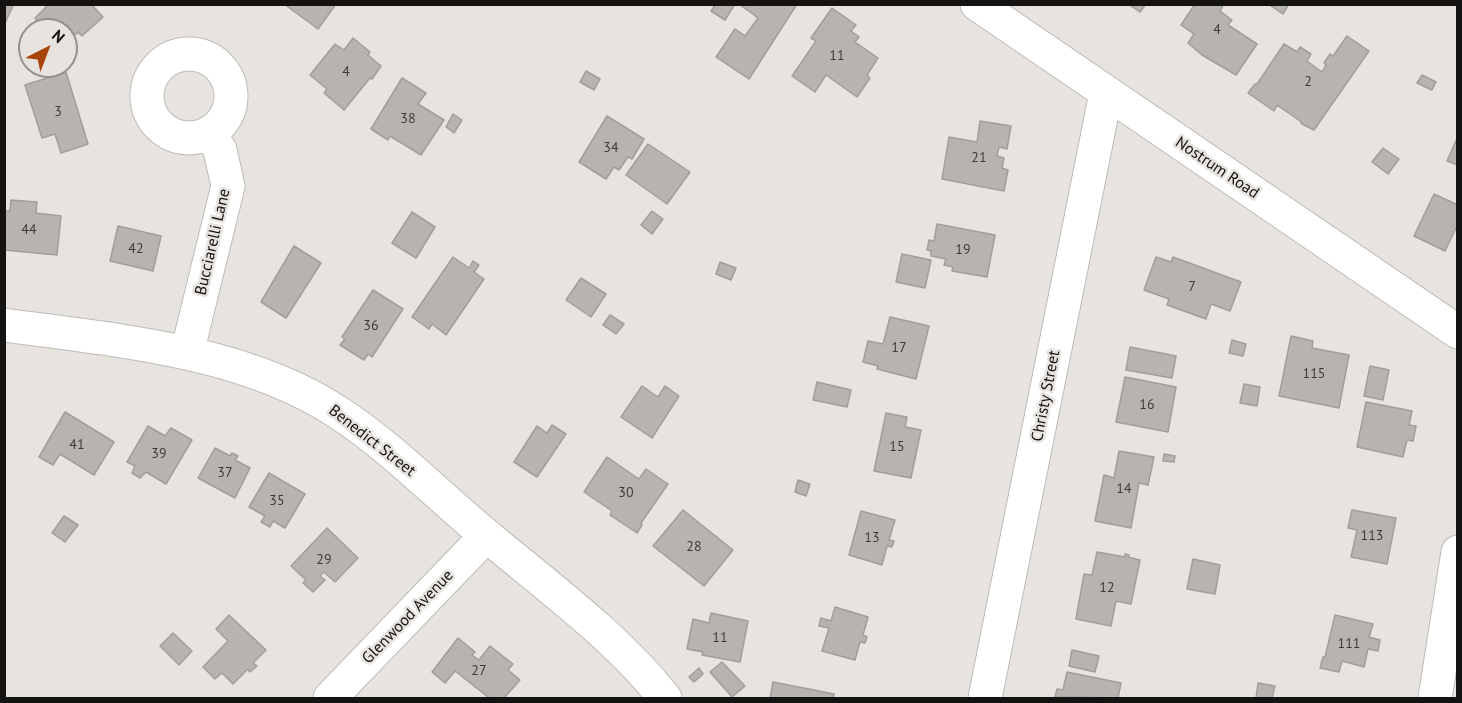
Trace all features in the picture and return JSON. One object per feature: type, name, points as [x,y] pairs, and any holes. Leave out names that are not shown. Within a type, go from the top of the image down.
[{"type":"street","name":"Nostrum Road","points":[[977,4],[1458,332]]},
{"type":"street","name":"Christy Street","points":[[985,699],[1106,93]]},
{"type":"street","name":"Bucciarelli Lane","points":[[187,353],[228,186],[220,150],[210,133]]},
{"type":"street","name":"Benedict Street","points":[[4,325],[145,344],[187,353],[253,372],[317,399],[361,428],[618,646],[665,699]]},
{"type":"street","name":"Glenwood Avenue","points":[[330,699],[486,536]]},
{"type":"street","points":[[1435,699],[1458,552]]},
{"type":"building","points":[[4,4],[14,4],[4,25]]},
{"type":"building","points":[[49,4],[91,4],[103,17],[82,36],[78,32],[78,18],[35,18]]},
{"type":"building","points":[[284,4],[336,4],[318,29]]},
{"type":"building","points":[[716,4],[735,4],[725,20],[711,11]]},
{"type":"building","points":[[739,4],[797,4],[749,79],[716,57],[735,29],[745,36],[758,18]]},
{"type":"building","points":[[1128,4],[1146,4],[1140,12]]},
{"type":"building","points":[[1195,4],[1224,4],[1220,11],[1232,20],[1228,25],[1257,44],[1236,75],[1202,55],[1188,43],[1194,34],[1181,25]]},
{"type":"building","points":[[1268,4],[1289,4],[1283,14]]},
{"type":"building","points":[[832,8],[856,25],[851,31],[859,37],[855,42],[878,58],[867,75],[870,78],[857,97],[826,75],[815,92],[792,76],[816,41],[811,38]]},
{"type":"building","points":[[1347,36],[1369,51],[1314,130],[1277,105],[1274,111],[1248,93],[1257,84],[1284,44],[1297,52],[1300,47],[1311,54],[1307,61],[1322,72],[1326,65],[1324,63],[1330,54],[1333,56]]},
{"type":"building","points":[[353,38],[370,52],[368,55],[381,66],[344,110],[324,93],[327,89],[310,75],[335,44],[344,50]]},
{"type":"building","points":[[586,71],[600,79],[594,90],[580,82]]},
{"type":"building","points":[[1422,75],[1436,82],[1432,90],[1417,83]]},
{"type":"building","points":[[47,78],[68,78],[88,144],[61,153],[55,134],[42,138],[25,85]]},
{"type":"building","points":[[402,78],[426,93],[418,104],[444,120],[421,155],[390,136],[388,140],[371,129]]},
{"type":"building","points":[[453,114],[462,120],[454,133],[446,127]]},
{"type":"building","points":[[607,116],[644,139],[632,159],[628,157],[619,170],[614,167],[606,179],[579,162]]},
{"type":"building","points":[[980,121],[1011,126],[1007,149],[999,147],[997,156],[1004,158],[1002,168],[1008,170],[1004,191],[942,179],[949,137],[977,142]]},
{"type":"building","points":[[1458,136],[1458,165],[1447,161]]},
{"type":"building","points":[[648,144],[690,172],[667,204],[626,175]]},
{"type":"building","points":[[1383,148],[1399,159],[1388,174],[1372,162]]},
{"type":"building","points":[[1434,194],[1458,205],[1458,224],[1445,251],[1414,236]]},
{"type":"building","points":[[11,200],[37,202],[36,213],[61,216],[57,255],[4,250],[4,211],[10,211]]},
{"type":"building","points":[[652,211],[663,219],[652,234],[641,225]]},
{"type":"building","points":[[412,212],[435,227],[416,258],[392,243]]},
{"type":"building","points":[[937,224],[995,235],[987,277],[952,271],[953,267],[944,265],[946,259],[931,256],[931,251],[927,250],[929,240],[934,241]]},
{"type":"building","points":[[118,226],[161,236],[153,271],[110,261]]},
{"type":"building","points":[[294,246],[321,263],[286,318],[261,302]]},
{"type":"building","points":[[902,254],[931,260],[925,288],[896,282]]},
{"type":"building","points":[[453,257],[469,268],[473,261],[479,265],[474,272],[484,279],[446,335],[432,324],[429,329],[412,317]]},
{"type":"building","points":[[1156,257],[1171,262],[1173,257],[1241,282],[1230,311],[1211,304],[1206,319],[1167,305],[1169,299],[1144,290]]},
{"type":"building","points":[[720,262],[736,268],[731,280],[716,274]]},
{"type":"building","points":[[581,278],[606,294],[591,317],[566,300]]},
{"type":"building","points":[[373,290],[403,309],[372,357],[368,354],[364,360],[340,345],[345,339],[342,337]]},
{"type":"building","points":[[610,315],[624,324],[616,334],[603,325]]},
{"type":"building","points":[[890,317],[929,326],[916,379],[877,369],[878,366],[863,362],[868,341],[883,344]]},
{"type":"building","points":[[1291,336],[1313,341],[1312,348],[1349,355],[1339,408],[1279,396]]},
{"type":"building","points":[[1232,340],[1246,344],[1243,356],[1229,353]]},
{"type":"building","points":[[1130,347],[1176,356],[1172,378],[1126,370]]},
{"type":"building","points":[[1370,366],[1389,370],[1383,400],[1364,396]]},
{"type":"building","points":[[1125,377],[1176,387],[1168,432],[1116,422]]},
{"type":"building","points":[[817,382],[851,390],[847,407],[813,400]]},
{"type":"building","points":[[1244,384],[1260,387],[1257,406],[1240,403]]},
{"type":"building","points":[[642,386],[658,397],[665,386],[679,396],[652,438],[621,417]]},
{"type":"building","points":[[1366,402],[1412,411],[1409,425],[1416,426],[1413,441],[1407,440],[1403,457],[1357,447]]},
{"type":"building","points":[[65,412],[114,442],[94,475],[60,454],[53,465],[39,457]]},
{"type":"building","points":[[886,413],[907,417],[905,427],[921,430],[911,478],[874,471]]},
{"type":"building","points":[[552,425],[566,434],[537,477],[514,462],[537,426],[547,433]]},
{"type":"building","points":[[148,426],[165,436],[171,428],[192,440],[166,484],[146,472],[140,478],[132,473],[135,466],[127,462]]},
{"type":"building","points":[[215,448],[230,456],[232,453],[238,456],[235,460],[250,468],[235,498],[198,478]]},
{"type":"building","points":[[1119,451],[1154,457],[1148,485],[1139,483],[1131,528],[1095,521],[1104,475],[1114,478]]},
{"type":"building","points":[[1164,454],[1175,456],[1174,462],[1163,461]]},
{"type":"building","points":[[607,457],[639,479],[646,469],[668,484],[641,523],[637,533],[610,515],[612,511],[584,492]]},
{"type":"building","points":[[269,473],[305,494],[285,528],[273,521],[270,527],[261,522],[265,516],[249,507]]},
{"type":"building","points":[[798,480],[810,484],[806,496],[795,492]]},
{"type":"building","points":[[683,510],[733,550],[704,586],[653,546]]},
{"type":"building","points":[[1352,510],[1396,518],[1387,564],[1351,557],[1357,530],[1348,528]]},
{"type":"building","points":[[861,511],[895,520],[889,540],[894,541],[892,547],[887,546],[882,565],[849,555]]},
{"type":"building","points":[[64,516],[78,525],[65,542],[52,533]]},
{"type":"building","points":[[327,528],[358,558],[335,582],[324,572],[320,576],[325,580],[313,592],[303,583],[306,580],[291,566]]},
{"type":"building","points":[[1097,552],[1125,557],[1125,554],[1140,560],[1131,604],[1116,601],[1111,626],[1076,619],[1084,574],[1092,575]]},
{"type":"building","points":[[1193,559],[1220,565],[1215,594],[1187,589]]},
{"type":"building","points":[[835,607],[868,617],[863,635],[867,637],[865,643],[860,642],[855,660],[822,651],[829,628],[819,626],[821,618],[831,621]]},
{"type":"building","points":[[711,613],[748,621],[740,662],[702,655],[703,652],[687,649],[693,619],[709,623]]},
{"type":"building","points":[[229,615],[266,650],[253,663],[257,666],[250,672],[248,669],[233,684],[222,673],[215,679],[203,667],[228,641],[216,629]]},
{"type":"building","points":[[1335,615],[1373,624],[1369,637],[1380,640],[1378,651],[1368,649],[1364,667],[1342,661],[1339,672],[1320,668],[1323,657],[1325,657]]},
{"type":"building","points":[[173,633],[192,651],[179,665],[160,646]]},
{"type":"building","points":[[458,638],[475,652],[472,655],[479,660],[490,646],[513,664],[508,670],[520,680],[504,698],[487,698],[455,671],[445,683],[432,672]]},
{"type":"building","points":[[1072,650],[1099,656],[1095,672],[1069,666]]},
{"type":"building","points":[[722,662],[745,686],[732,697],[710,672]]},
{"type":"building","points":[[699,668],[703,674],[694,682],[689,677]]},
{"type":"building","points":[[1067,672],[1121,683],[1118,698],[1055,697],[1057,689],[1063,690]]},
{"type":"building","points":[[773,682],[834,694],[833,698],[770,698]]},
{"type":"building","points":[[1258,683],[1275,686],[1272,698],[1256,698]]}]
